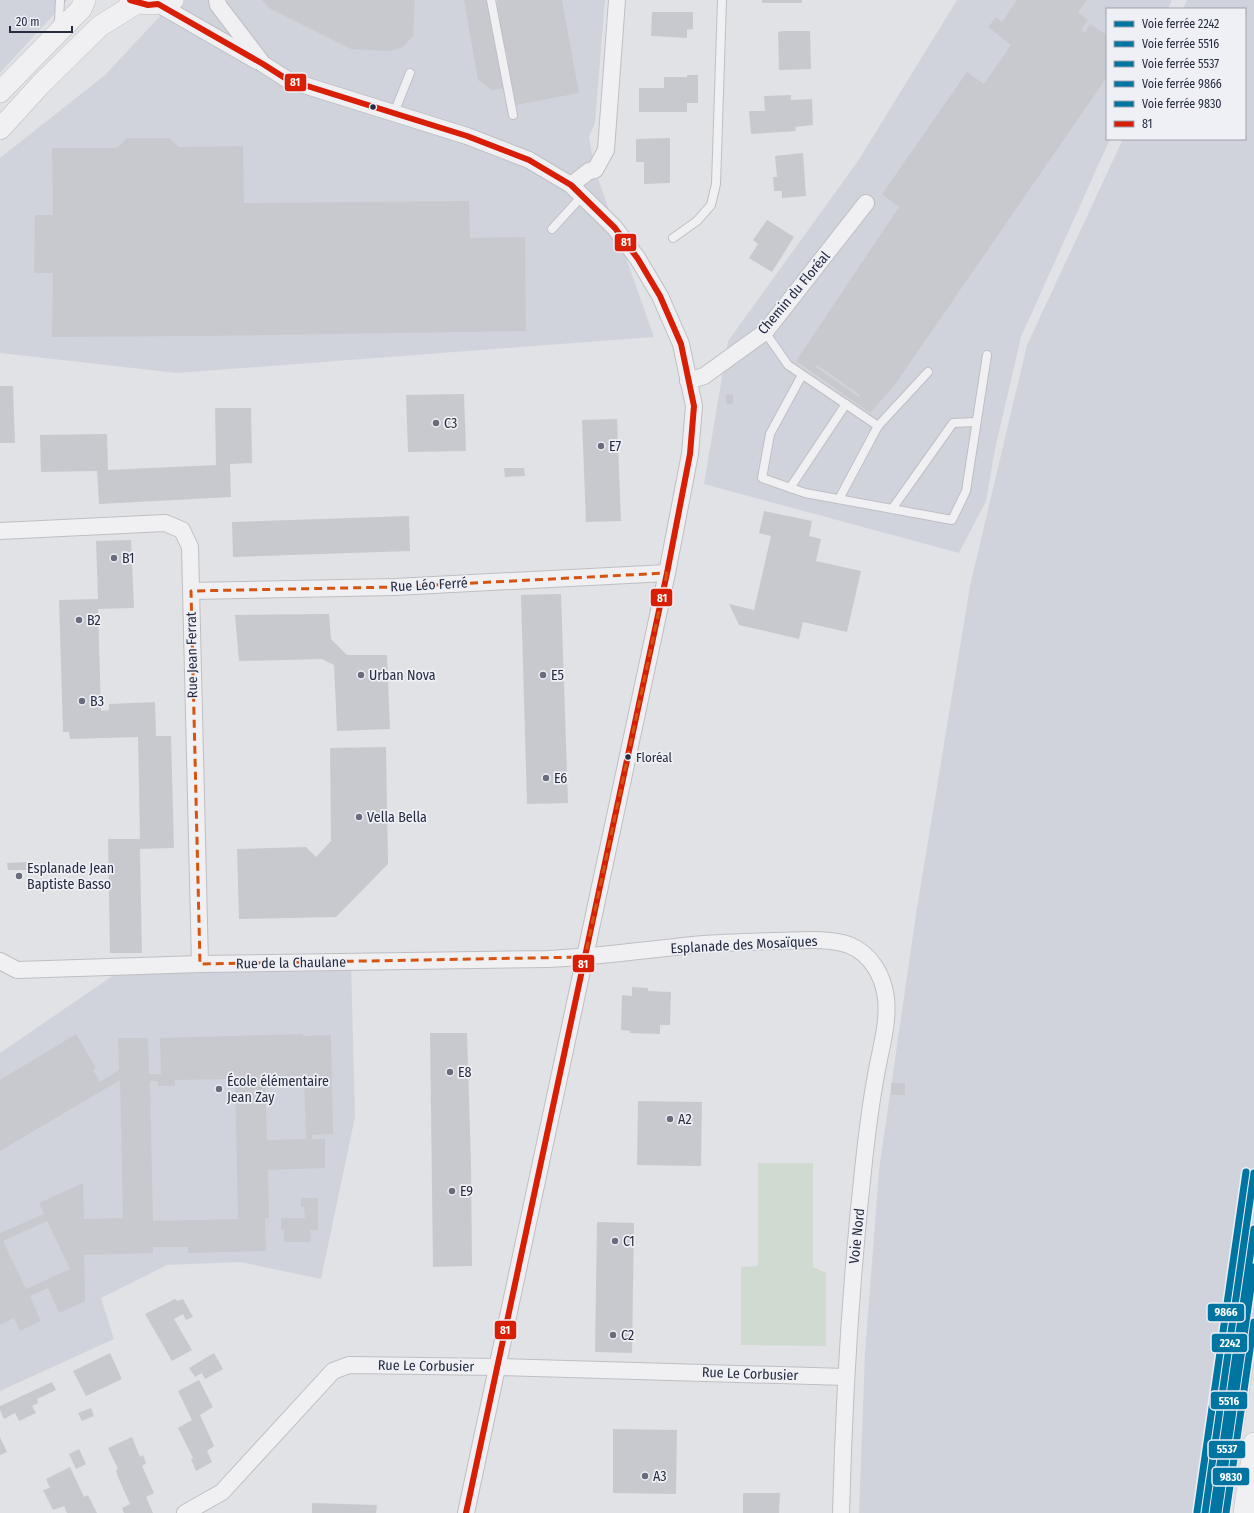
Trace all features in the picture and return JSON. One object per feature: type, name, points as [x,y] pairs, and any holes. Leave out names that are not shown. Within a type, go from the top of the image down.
[{"type":"street","points":[[0,92],[81,9],[85,0]]},
{"type":"street","points":[[217,0],[218,5],[263,64]]},
{"type":"street","points":[[570,184],[589,171],[595,170],[606,150],[617,0]]},
{"type":"street","points":[[0,129],[41,84],[100,26],[133,2],[166,2],[288,80],[468,136],[529,160],[570,184],[614,228],[638,259],[660,296],[681,344],[694,406],[690,454],[667,572],[466,1513]]},
{"type":"street","name":"Chemin du Floréal","points":[[688,380],[704,376],[764,332],[866,203]]},
{"type":"street","name":"Rue Jean Ferrat","points":[[0,530],[165,523],[182,530],[190,547],[200,964]]},
{"type":"street","name":"Rue Léo Ferré","points":[[191,591],[395,587],[667,572]]},
{"type":"street","name":"Esplanade des Mosaïques","points":[[585,958],[695,944],[813,941],[836,942],[849,946],[858,951],[873,964]]},
{"type":"street","name":"Rue de la Chaulane","points":[[0,961],[17,970],[200,964],[585,958]]},
{"type":"street","name":"Voie Nord","points":[[841,1513],[846,1377],[852,1282],[871,1105],[883,1038],[886,1008],[882,982],[873,964]]},
{"type":"street","name":"Rue Le Corbusier","points":[[185,1513],[222,1492],[333,1371],[349,1365],[497,1367],[846,1377]]},
{"type":"street","points":[[1244,1513],[1252,1466],[1254,1443]]},
{"type":"lane","points":[[53,39],[59,20],[60,0]]},
{"type":"lane","points":[[491,0],[513,114]]},
{"type":"lane","points":[[673,238],[697,221],[711,205],[716,184],[722,0]]},
{"type":"lane","points":[[394,113],[410,73]]},
{"type":"lane","points":[[552,228],[582,196]]},
{"type":"lane","points":[[764,332],[788,365],[878,426]]},
{"type":"lane","points":[[802,375],[770,434],[762,478],[805,493],[952,520],[966,491],[987,355]]},
{"type":"lane","points":[[839,499],[878,426],[928,372]]},
{"type":"lane","points":[[790,488],[846,404]]},
{"type":"lane","points":[[892,509],[953,423],[976,422]]},
{"type":"highlighted area","points":[[667,573],[585,957],[200,964],[191,591],[395,587]]},
{"type":"shaded area","points":[[0,0],[67,0],[0,73]]},
{"type":"shaded area","points":[[175,0],[605,0],[595,123],[589,137],[595,170],[654,337],[177,373],[0,353],[0,158],[105,75]]},
{"type":"shaded area","points":[[957,0],[1172,0],[1168,8],[1106,8],[1106,140],[1110,140],[1021,337],[995,449],[986,501],[959,553],[704,484],[728,341],[858,161]]},
{"type":"shaded area","points":[[1187,0],[1254,0],[1254,1365],[1231,1513],[859,1513],[865,1353],[879,1170],[916,914],[970,586],[1027,345],[1123,140],[1246,140],[1246,8],[1183,8]]},
{"type":"shaded area","points":[[351,962],[355,1117],[321,1279],[240,1262],[167,1265],[101,1298],[114,1339],[0,1391],[0,1053],[127,966]]},
{"type":"shaded area","points":[[758,1163],[813,1163],[813,1267],[826,1273],[826,1346],[741,1345],[741,1267],[758,1266]]},
{"type":"building","points":[[262,0],[415,0],[413,36],[403,47],[390,51],[351,49],[269,8]]},
{"type":"building","points":[[464,0],[487,0],[491,22],[500,20],[497,0],[562,0],[579,93],[516,105],[513,87],[492,90],[478,80]],"holes":[[[507,52],[509,65],[499,67],[497,54]]]},
{"type":"building","points":[[762,0],[802,0],[802,3],[762,3]]},
{"type":"building","points":[[1017,0],[1087,0],[1078,12],[1088,20],[1081,30],[1085,33],[1090,24],[1106,34],[1106,78],[894,386],[870,413],[796,361],[899,207],[882,194],[967,72],[984,84],[1011,45],[988,27],[996,17],[1002,22]],"holes":[[[817,365],[860,395],[859,397],[816,367]]]},
{"type":"building","points":[[652,12],[693,12],[693,29],[687,30],[687,38],[651,36]]},
{"type":"building","points":[[810,31],[811,69],[779,70],[778,32]]},
{"type":"building","points":[[687,75],[698,75],[698,103],[687,103],[687,112],[639,112],[639,88],[664,88],[664,77],[687,77]]},
{"type":"building","points":[[791,95],[791,100],[812,99],[813,125],[795,127],[796,131],[751,134],[749,111],[765,111],[764,96]]},
{"type":"building","points":[[127,138],[169,138],[179,147],[243,146],[244,203],[469,201],[470,238],[525,237],[526,331],[52,337],[53,273],[34,273],[35,215],[53,215],[52,148],[117,148]]},
{"type":"building","points":[[670,138],[670,183],[644,184],[644,162],[636,162],[636,139]]},
{"type":"building","points":[[803,153],[806,196],[782,198],[782,191],[774,191],[773,177],[777,177],[775,156]]},
{"type":"building","points":[[767,220],[794,237],[772,272],[749,258],[758,244],[753,240]]},
{"type":"building","points":[[0,386],[13,386],[15,443],[0,443]]},
{"type":"building","name":"C3","points":[[464,394],[466,451],[408,452],[406,395]]},
{"type":"building","points":[[733,394],[733,404],[726,404],[726,395]]},
{"type":"building","points":[[215,408],[251,408],[252,463],[230,464],[231,497],[99,504],[97,471],[41,472],[40,435],[107,434],[108,470],[216,465]]},
{"type":"building","name":"E7","points":[[617,419],[621,521],[586,522],[582,420]]},
{"type":"building","points":[[504,468],[524,468],[525,476],[505,477]]},
{"type":"building","points":[[764,511],[812,521],[809,536],[821,539],[816,561],[861,571],[847,632],[803,622],[799,639],[739,625],[729,604],[754,610],[771,536],[759,533]]},
{"type":"building","points":[[409,516],[410,551],[233,557],[232,522]]},
{"type":"building","points":[[131,540],[134,608],[98,609],[101,711],[109,710],[109,704],[155,702],[156,736],[171,736],[174,848],[140,849],[142,953],[110,953],[108,839],[140,839],[138,737],[70,739],[69,732],[63,732],[59,600],[98,599],[96,541]]},
{"type":"building","points":[[561,594],[568,803],[527,804],[521,595]]},
{"type":"building","name":"Urban Nova","points":[[329,614],[331,639],[347,655],[387,655],[390,729],[337,731],[334,665],[322,659],[239,661],[235,615]]},
{"type":"building","name":"Vella Bella","points":[[386,747],[388,864],[336,917],[239,919],[237,849],[306,847],[316,857],[331,841],[330,748]]},
{"type":"building","points":[[27,862],[26,870],[8,870],[7,863]]},
{"type":"building","points":[[632,987],[648,988],[648,991],[671,992],[670,1025],[660,1025],[660,1034],[630,1033],[630,1031],[621,1030],[622,995],[632,996]]},
{"type":"building","points":[[430,1033],[467,1033],[472,1266],[433,1267]]},
{"type":"building","points":[[76,1034],[96,1068],[93,1070],[100,1082],[119,1070],[118,1038],[148,1038],[149,1074],[161,1074],[160,1038],[303,1034],[303,1036],[331,1035],[333,1134],[312,1135],[312,1139],[325,1139],[325,1168],[268,1170],[269,1218],[265,1218],[266,1251],[188,1253],[188,1247],[153,1247],[153,1253],[84,1255],[85,1301],[59,1313],[48,1288],[30,1296],[41,1321],[20,1331],[14,1318],[0,1325],[0,1233],[44,1214],[39,1203],[83,1183],[84,1219],[123,1218],[120,1080],[0,1151],[0,1080]],"holes":[[[265,1076],[304,1076],[306,1139],[267,1140]],[[235,1079],[238,1219],[153,1221],[150,1081],[158,1081],[158,1086],[175,1086],[175,1080]],[[47,1221],[70,1269],[26,1289],[3,1241]]]},
{"type":"building","points":[[891,1083],[905,1083],[905,1095],[891,1095]]},
{"type":"building","name":"A2","points":[[638,1101],[702,1102],[701,1166],[637,1165]]},
{"type":"building","points":[[301,1198],[318,1198],[318,1230],[310,1230],[311,1242],[284,1242],[284,1230],[281,1230],[281,1218],[305,1218],[304,1207],[301,1207]]},
{"type":"building","points":[[597,1222],[634,1223],[632,1353],[595,1352]]},
{"type":"building","points":[[175,1299],[177,1301],[183,1299],[193,1317],[186,1320],[183,1314],[174,1319],[192,1350],[172,1361],[145,1314]]},
{"type":"building","points":[[110,1353],[122,1379],[86,1396],[73,1371]]},
{"type":"building","points":[[214,1353],[223,1369],[205,1379],[202,1373],[195,1377],[189,1368]]},
{"type":"building","points":[[199,1380],[213,1407],[200,1415],[214,1446],[207,1451],[212,1462],[196,1471],[191,1459],[193,1458],[178,1428],[192,1420],[178,1391]]},
{"type":"building","points":[[52,1382],[56,1390],[37,1399],[38,1403],[32,1406],[36,1413],[19,1421],[15,1413],[4,1419],[0,1406]]},
{"type":"building","points":[[91,1408],[94,1416],[82,1421],[78,1413]]},
{"type":"building","name":"A3","points":[[613,1429],[677,1430],[676,1494],[613,1493]]},
{"type":"building","points":[[0,1437],[7,1452],[0,1455]]},
{"type":"building","points":[[132,1437],[140,1457],[143,1455],[146,1463],[142,1466],[154,1493],[146,1497],[153,1513],[124,1513],[122,1508],[130,1504],[118,1477],[116,1470],[118,1469],[108,1448]]},
{"type":"building","points":[[79,1449],[86,1464],[76,1469],[69,1454]]},
{"type":"building","points":[[70,1467],[84,1497],[88,1495],[97,1513],[67,1513],[64,1506],[53,1510],[43,1490],[50,1488],[46,1479]]},
{"type":"building","points":[[743,1493],[780,1493],[779,1513],[743,1513]]},
{"type":"building","points":[[312,1503],[377,1505],[376,1513],[312,1513]]},
{"type":"rail line","name":"9866","points":[[1197,1512],[1246,1172]]},
{"type":"rail line","name":"2242","points":[[1205,1513],[1254,1173]]},
{"type":"rail line","name":"5516","points":[[1213,1513],[1254,1229]]},
{"type":"rail line","name":"5537","points":[[1218,1513],[1254,1267]]},
{"type":"rail line","name":"9830","points":[[1226,1513],[1254,1322]]},
{"type":"transit line","name":"81","points":[[130,0],[148,5],[158,4],[288,80],[467,136],[529,160],[571,185],[615,228],[638,259],[660,296],[681,344],[694,406],[690,454],[667,573],[466,1513]]},
{"type":"place","name":"C3","points":[[436,423]]},
{"type":"place","name":"E7","points":[[601,446]]},
{"type":"place","name":"B1","points":[[114,558]]},
{"type":"place","name":"B2","points":[[79,620]]},
{"type":"place","name":"Urban Nova","points":[[361,675]]},
{"type":"place","name":"E5","points":[[543,675]]},
{"type":"place","name":"B3","points":[[82,701]]},
{"type":"place","name":"Floréal","points":[[628,757]]},
{"type":"place","name":"E6","points":[[546,778]]},
{"type":"place","name":"Vella Bella","points":[[359,817]]},
{"type":"place","name":"Esplanade Jean Baptiste Basso","points":[[19,876]]},
{"type":"place","name":"E8","points":[[450,1072]]},
{"type":"place","name":"École élémentaire Jean Zay","points":[[219,1089]]},
{"type":"place","name":"A2","points":[[670,1119]]},
{"type":"place","name":"E9","points":[[452,1191]]},
{"type":"place","name":"C1","points":[[615,1241]]},
{"type":"place","name":"C2","points":[[613,1335]]},
{"type":"place","name":"A3","points":[[645,1476]]}]
